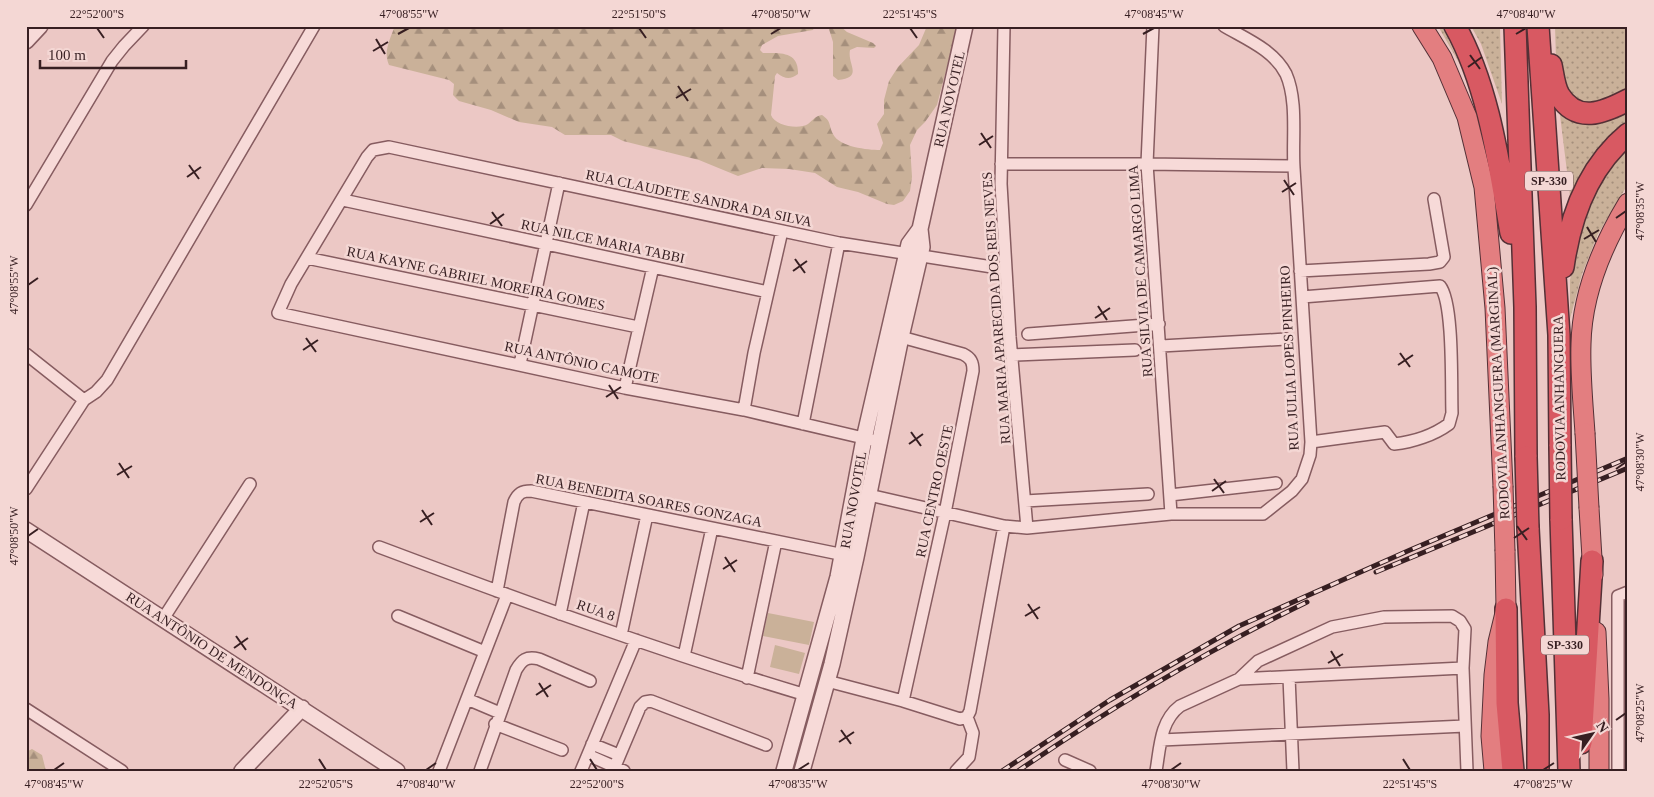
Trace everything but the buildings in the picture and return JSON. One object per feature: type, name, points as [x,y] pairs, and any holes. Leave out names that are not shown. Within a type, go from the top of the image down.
[{"type":"highway","name":"RODOVIA ANHANGUERA (MARGINAL)","points":[[1422,26],[1442,58],[1464,110],[1484,187],[1495,308],[1506,609],[1498,642],[1494,675],[1491,736],[1494,771]]},
{"type":"highway","points":[[1455,26],[1467,48],[1495,141],[1525,307]]},
{"type":"highway","name":"SP-330","points":[[1516,26],[1525,307],[1528,528],[1538,714],[1538,771]]},
{"type":"highway","name":"RODOVIA ANHANGUERA","points":[[1538,26],[1559,335],[1560,519],[1569,771]]},
{"type":"highway","points":[[1542,26],[1558,94],[1568,105],[1580,113],[1587,114],[1610,109],[1628,100]]},
{"type":"highway","points":[[1559,335],[1566,247],[1581,197],[1603,160],[1620,140],[1628,134]]},
{"type":"highway","points":[[1599,771],[1599,699],[1581,344],[1584,311],[1595,267],[1628,203]]},
{"type":"highway","points":[[1577,771],[1592,560]]},
{"type":"highway","points":[[1506,609],[1507,703],[1513,771]]},
{"type":"street","points":[[26,41],[40,26]]},
{"type":"street","points":[[26,205],[112,61],[143,26]]},
{"type":"street","points":[[26,490],[84,400],[96,392],[107,380],[314,26]]},
{"type":"street","name":"RUA NOVOTEL","points":[[802,771],[827,681],[849,556],[864,439],[913,255],[922,247],[920,229],[965,26]]},
{"type":"street","name":"RUA MARIA APARECIDA DOS REIS NEVES","points":[[1004,26],[1001,164],[1010,337],[1027,528]]},
{"type":"street","name":"RUA SILVIA DE CAMARGO LIMA","points":[[1153,26],[1147,164],[1161,346],[1171,514]]},
{"type":"street","name":"RUA JULIA LOPES PINHEIRO","points":[[869,496],[1004,526],[1027,528],[1171,514],[1263,514],[1292,491],[1302,479],[1308,462],[1311,442],[1293,166],[1292,91],[1286,75],[1275,59],[1267,52],[1224,26]]},
{"type":"street","name":"RUA CLAUDETE SANDRA DA SILVA","points":[[343,200],[367,157],[373,150],[389,147],[839,243],[1006,268]]},
{"type":"street","points":[[1001,164],[1293,166]]},
{"type":"street","points":[[520,364],[559,183]]},
{"type":"street","points":[[1300,271],[1440,262],[1444,257],[1434,199]]},
{"type":"street","points":[[307,258],[343,200]]},
{"type":"street","name":"RUA NILCE MARIA TABBI","points":[[343,200],[768,292]]},
{"type":"street","points":[[744,410],[782,231]]},
{"type":"street","points":[[802,424],[839,243]]},
{"type":"street","name":"RUA NOVOTEL","points":[[784,771],[838,577],[849,556],[869,496],[901,337],[913,255]]},
{"type":"street","name":"RUA KAYNE GABRIEL MOREIRA GOMES","points":[[307,258],[638,327]]},
{"type":"street","name":"RUA ANTÔNIO CAMOTE","points":[[307,258],[291,284],[278,313],[625,388],[744,410],[880,442]]},
{"type":"street","points":[[625,388],[653,267]]},
{"type":"street","points":[[1302,297],[1440,286],[1443,290],[1449,317],[1452,413],[1450,424],[1438,432],[1403,443],[1394,444],[1385,432],[1311,442]]},
{"type":"street","points":[[1028,334],[1159,324]]},
{"type":"street","name":"RUA CENTRO OESTE","points":[[901,337],[963,354],[973,363],[974,371],[945,513],[903,701]]},
{"type":"street","points":[[1161,346],[1286,339]]},
{"type":"street","points":[[1013,355],[1135,350]]},
{"type":"street","points":[[26,354],[84,400]]},
{"type":"street","points":[[1170,494],[1276,483]]},
{"type":"street","points":[[163,619],[250,484]]},
{"type":"street","name":"RUA BENEDITA SOARES GONZAGA","points":[[502,593],[514,502],[519,493],[531,491],[849,556]]},
{"type":"street","points":[[1025,501],[1148,494]]},
{"type":"street","points":[[560,614],[584,502]]},
{"type":"street","points":[[621,635],[647,515]]},
{"type":"street","points":[[956,771],[969,757],[973,733],[967,717],[970,711],[1004,526]]},
{"type":"street","points":[[684,656],[712,528]]},
{"type":"street","name":"RUA ANTÔNIO DE MENDONÇA","points":[[26,530],[397,771]]},
{"type":"street","points":[[747,678],[776,541]]},
{"type":"street","name":"RUA 8","points":[[379,547],[560,614],[747,678],[806,696]]},
{"type":"street","points":[[1618,771],[1618,596],[1628,592]]},
{"type":"street","points":[[439,771],[485,652],[502,593]]},
{"type":"street","points":[[398,616],[485,652]]},
{"type":"street","points":[[1156,771],[1161,740],[1168,718],[1173,712],[1180,706],[1239,679],[1258,661],[1332,627],[1384,617],[1452,616],[1460,621],[1465,629],[1463,668],[1468,771]]},
{"type":"street","points":[[581,771],[636,640]]},
{"type":"street","points":[[483,770],[495,724],[516,670],[526,658],[539,659],[590,681]]},
{"type":"street","points":[[1239,679],[1463,668]]},
{"type":"street","points":[[1289,677],[1293,771]]},
{"type":"street","points":[[816,720],[806,696],[827,681],[903,701],[960,719],[967,717]]},
{"type":"street","points":[[467,699],[500,712]]},
{"type":"street","points":[[588,755],[617,769],[619,755],[640,707],[645,702],[651,701],[766,746]]},
{"type":"street","points":[[242,771],[302,708]]},
{"type":"street","points":[[26,709],[122,771]]},
{"type":"street","points":[[495,724],[562,750]]},
{"type":"street","points":[[1161,740],[1465,726]]},
{"type":"street","points":[[592,744],[619,755]]},
{"type":"street","points":[[1064,760],[1090,771]]},
{"type":"green space","points":[[395,26],[815,26],[813,30],[778,36],[762,45],[760,50],[763,53],[787,55],[792,57],[797,66],[798,74],[790,78],[785,78],[777,73],[775,76],[771,115],[773,119],[788,126],[799,127],[808,124],[816,117],[822,115],[829,121],[833,134],[841,142],[861,148],[880,150],[883,143],[877,124],[884,114],[884,100],[889,81],[898,67],[919,45],[927,26],[962,26],[952,47],[937,105],[917,130],[910,145],[912,177],[910,191],[903,201],[894,205],[858,192],[837,187],[815,173],[789,169],[762,168],[738,176],[699,160],[623,141],[611,135],[565,135],[552,127],[519,122],[491,110],[459,101],[453,95],[454,84],[449,80],[389,65],[387,50]]},
{"type":"green space","points":[[828,26],[840,26],[847,32],[876,46],[874,48],[857,47],[850,50],[853,70],[850,76],[846,78],[838,80],[833,76],[833,42]]},
{"type":"green space","points":[[1438,26],[1442,26],[1462,68]]},
{"type":"green space","points":[[1471,26],[1500,26],[1502,104],[1481,44]]},
{"type":"green space","points":[[1555,26],[1628,26],[1628,93],[1609,104],[1573,102],[1556,59]]},
{"type":"green space","points":[[1559,107],[1628,108],[1628,124],[1571,204]]},
{"type":"green space","points":[[1628,146],[1628,184],[1598,234],[1582,274],[1570,319],[1570,280],[1584,215],[1602,177]]},
{"type":"green space","points":[[768,613],[814,622],[809,645],[763,636]]},
{"type":"green space","points":[[775,645],[805,653],[799,674],[770,667]]},
{"type":"green space","points":[[32,749],[42,755],[46,771],[26,771],[26,752]]},
{"type":"railway","points":[[1002,771],[1110,700],[1239,626],[1410,550],[1628,458]]},
{"type":"railway","points":[[1376,572],[1628,468]]},
{"type":"railway","points":[[1018,771],[1160,681],[1233,640],[1307,602]]}]
